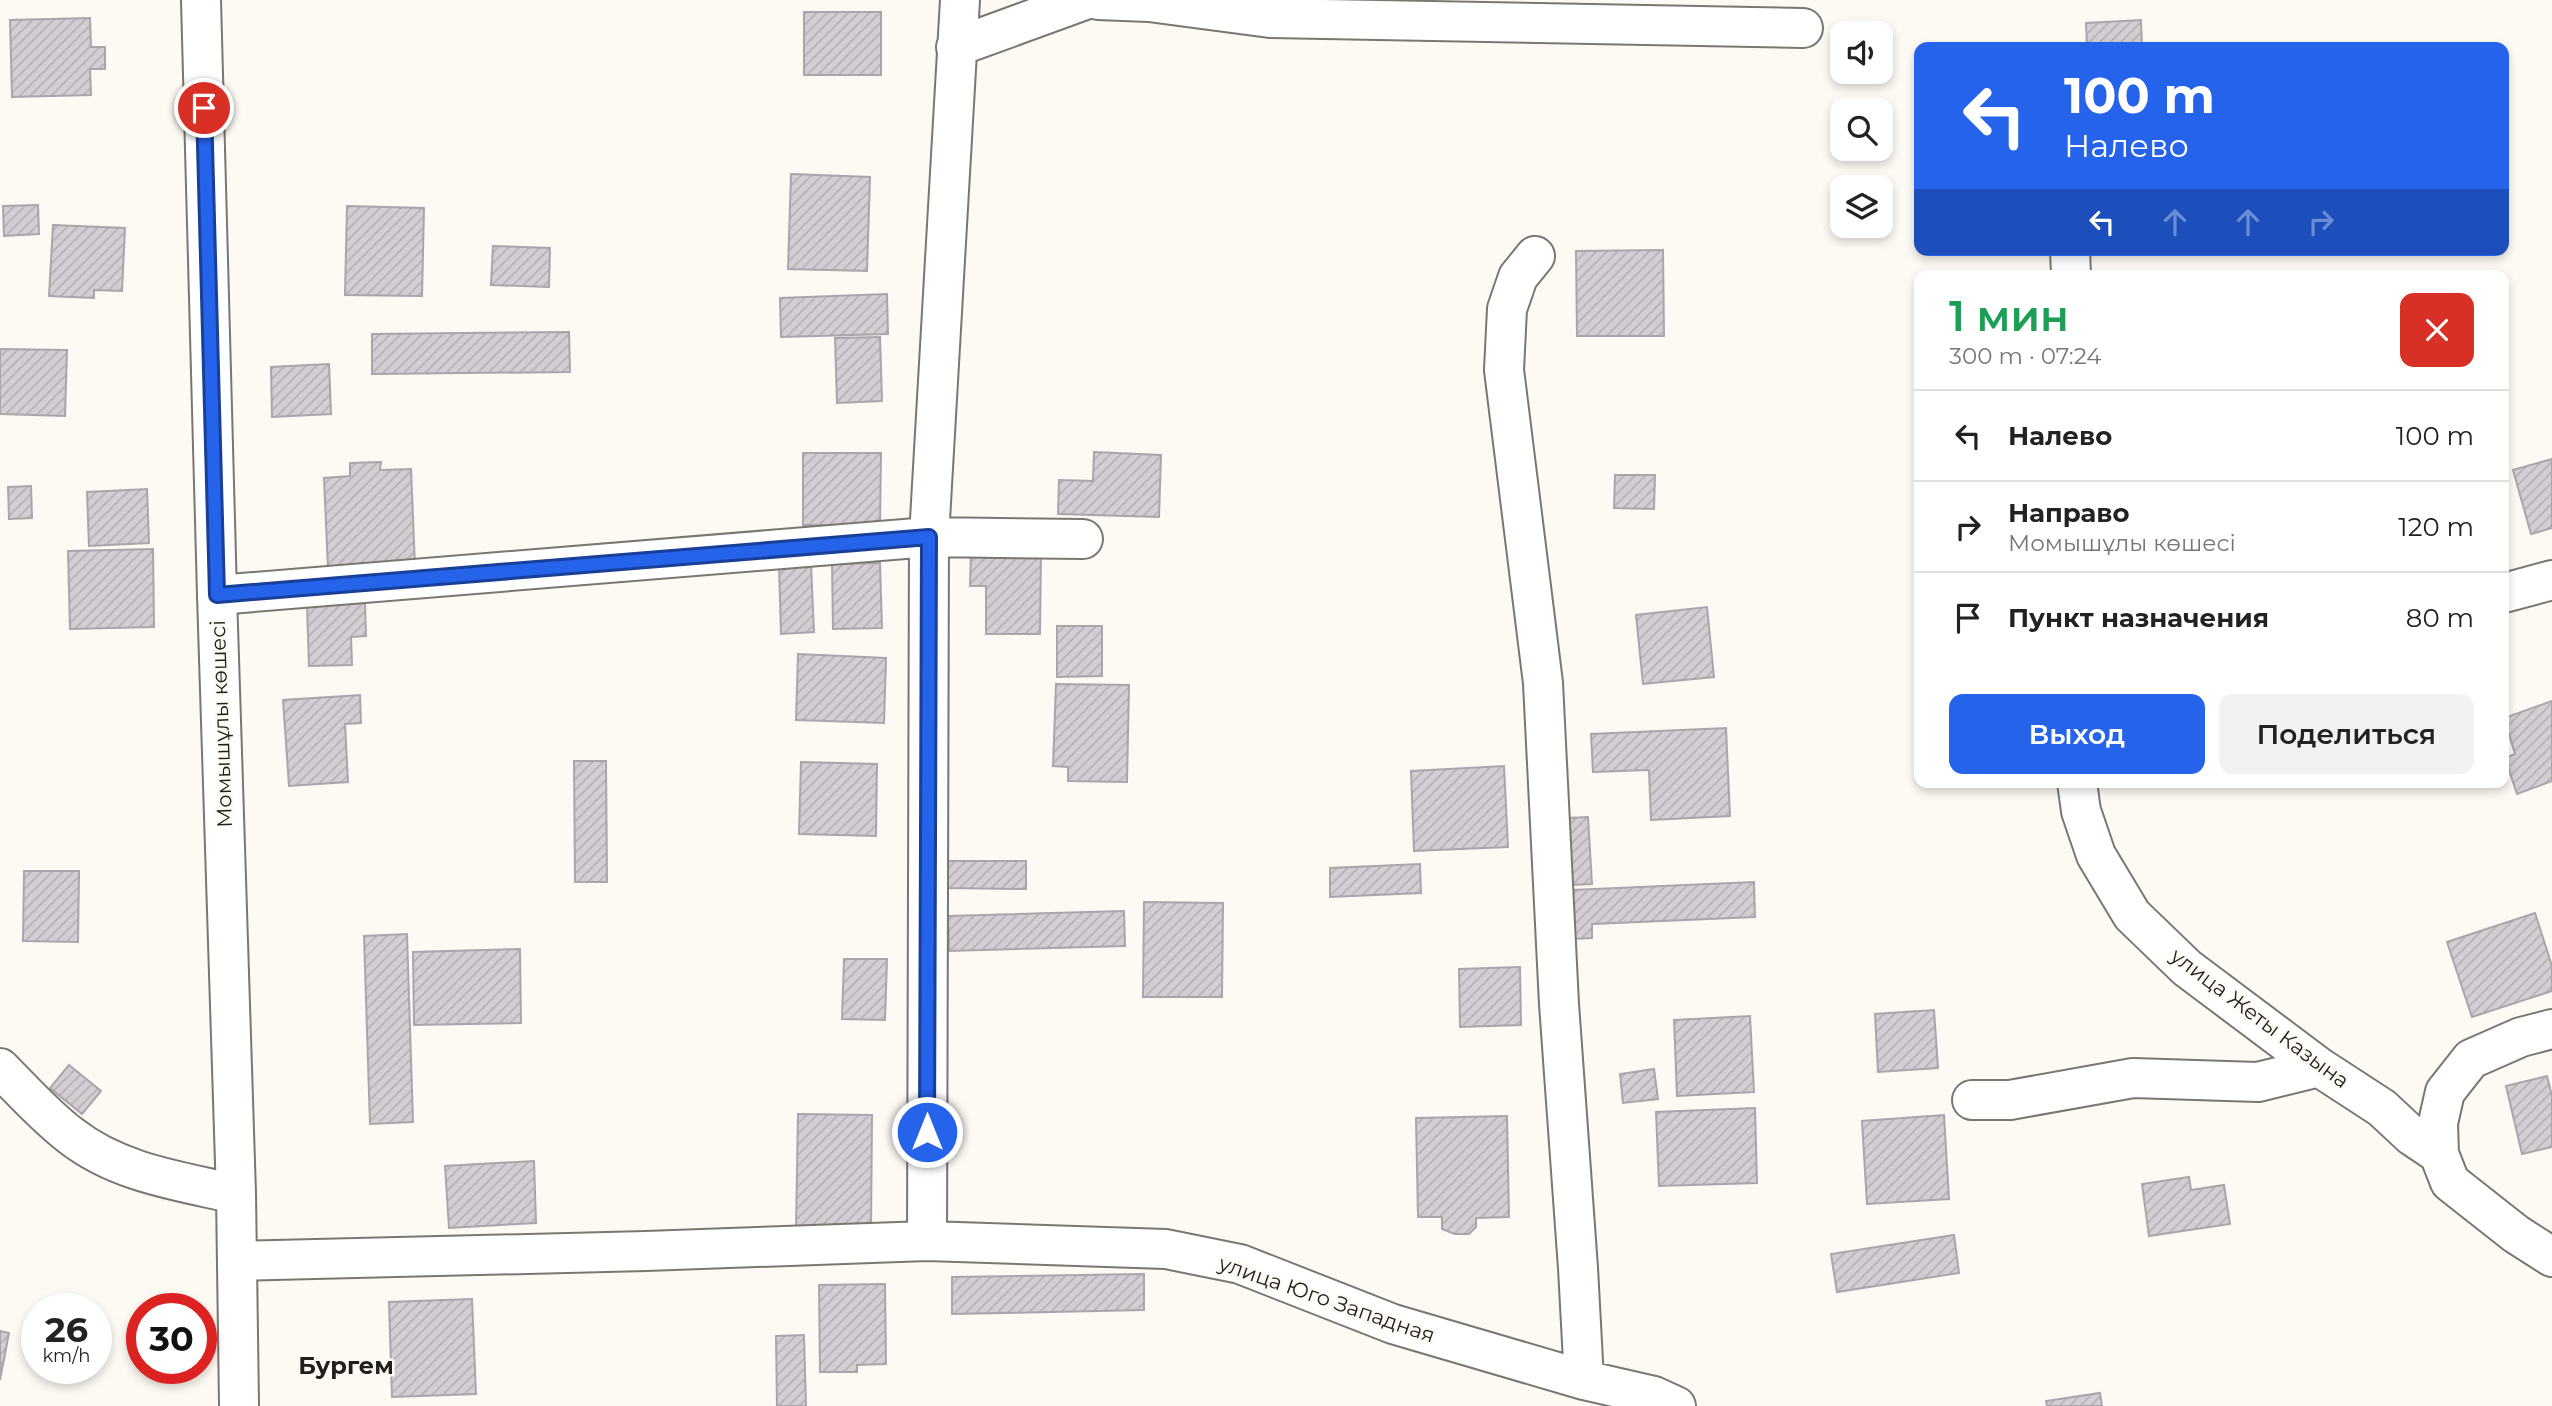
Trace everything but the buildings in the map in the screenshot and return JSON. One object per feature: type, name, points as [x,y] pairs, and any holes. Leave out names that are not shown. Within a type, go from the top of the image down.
[{"type":"street","name":"Момышұлы көшесі","points":[[201,0],[238,1261],[239,1406]]},
{"type":"street","points":[[927,1241],[929,537],[960,0]]},
{"type":"street","points":[[956,47],[1085,0]]},
{"type":"street","points":[[1098,0],[1149,2],[1270,18],[1802,28]]},
{"type":"street","points":[[1535,256],[1518,277],[1507,310],[1504,370],[1543,683],[1559,1004],[1584,1380]]},
{"type":"street","points":[[217,595],[929,537],[1083,539]]},
{"type":"street","points":[[2509,592],[2552,580]]},
{"type":"street","name":"улица Жеты Казына","points":[[2078,788],[2081,811],[2096,855],[2132,915],[2187,968],[2319,1067],[2382,1108],[2412,1136],[2439,1154]]},
{"type":"street","points":[[2552,1028],[2522,1037],[2471,1059],[2445,1092],[2438,1123],[2439,1154],[2450,1182],[2516,1234],[2552,1257]]},
{"type":"street","points":[[1972,1100],[2010,1100],[2133,1078],[2258,1082],[2319,1067]]},
{"type":"street","points":[[0,1068],[71,1136],[102,1156],[133,1169],[236,1194]]},
{"type":"street","name":"улица Юго Западная","points":[[238,1261],[927,1241],[1166,1249],[1240,1264],[1393,1324],[1584,1380],[1654,1396],[1676,1406]]},
{"type":"district","name":"Бургем","points":[[346,1365]]},
{"type":"route","points":[[204,108],[217,595],[929,537],[927,1132]]}]
